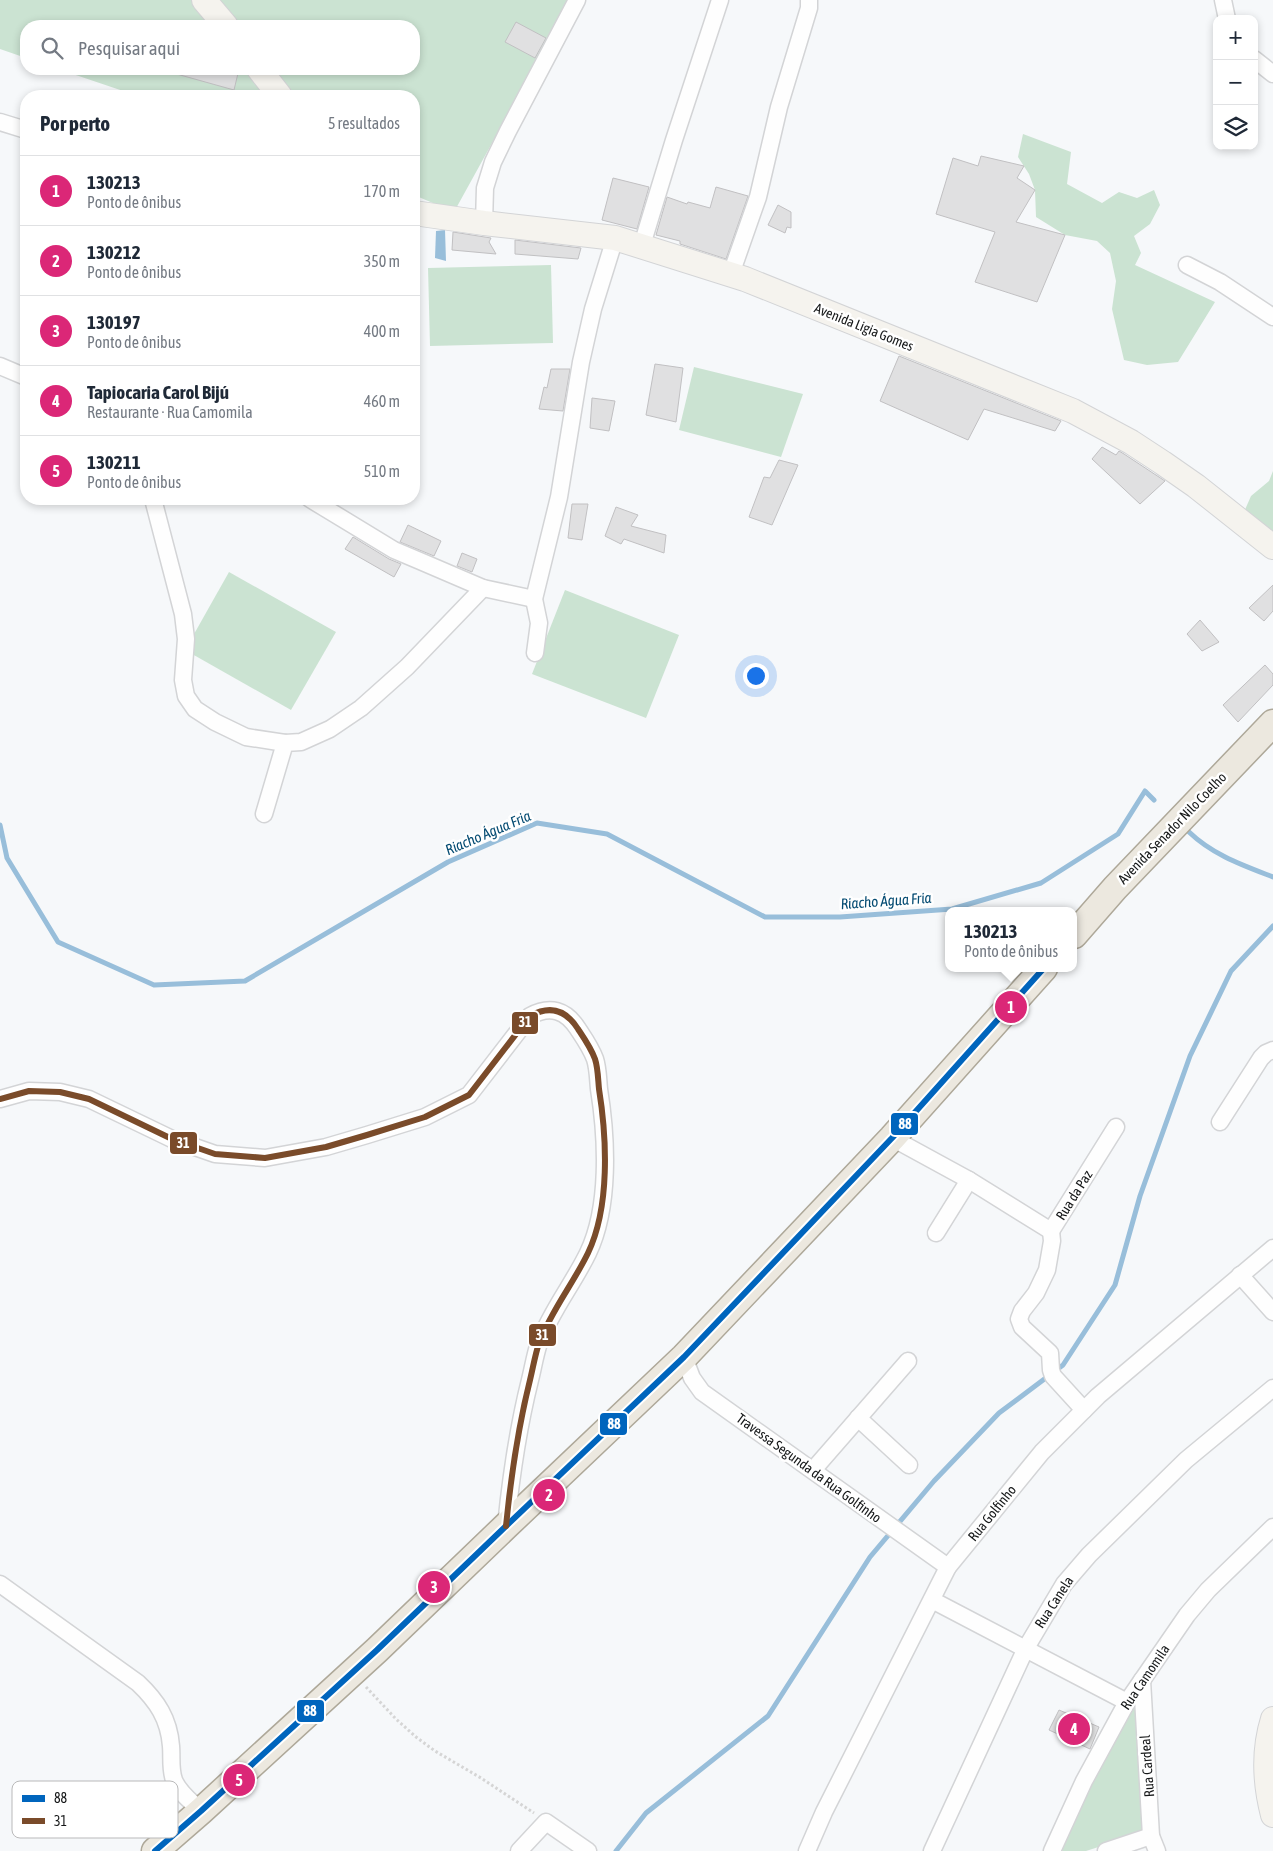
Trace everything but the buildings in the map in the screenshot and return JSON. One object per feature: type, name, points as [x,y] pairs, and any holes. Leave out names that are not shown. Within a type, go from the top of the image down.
[{"type":"main road","name":"Avenida Senador Nilo Coelho","points":[[1077,932],[1115,888],[1273,723]]},
{"type":"main road","points":[[178,1832],[398,1630],[684,1357],[892,1138],[1040,972]]},
{"type":"main road","points":[[155,1851],[170,1838]]},
{"type":"street","points":[[204,0],[221,20]]},
{"type":"street","points":[[484,223],[485,188],[493,162],[577,0]]},
{"type":"street","points":[[642,245],[720,0]]},
{"type":"street","points":[[731,274],[758,197],[779,107],[809,8],[809,0]]},
{"type":"street","points":[[1223,0],[1226,15]]},
{"type":"street","points":[[1255,60],[1273,74]]},
{"type":"street","points":[[264,75],[275,90]]},
{"type":"street","points":[[0,122],[20,128]]},
{"type":"street","name":"Avenida Ligia Gomes","points":[[420,214],[615,238],[731,274],[850,320],[1073,411],[1131,442],[1196,486],[1273,547]]},
{"type":"street","points":[[535,653],[539,623],[534,599],[559,497],[583,353],[593,309],[615,238]]},
{"type":"street","points":[[1187,265],[1220,282],[1273,317]]},
{"type":"street","points":[[0,366],[20,374]]},
{"type":"street","points":[[155,505],[185,621],[186,639],[183,680],[186,696],[195,709],[215,722],[246,737],[285,743],[302,742],[330,729],[361,708],[407,667],[483,588]]},
{"type":"street","points":[[320,505],[394,550],[483,588],[534,599]]},
{"type":"street","points":[[264,814],[285,743]]},
{"type":"street","points":[[0,1099],[29,1091],[60,1092],[89,1099],[172,1139],[215,1154],[265,1158],[326,1147],[425,1117],[469,1095],[530,1016],[540,1010],[549,1009],[563,1013],[574,1023],[595,1060],[602,1108],[604,1158],[602,1197],[597,1228],[588,1253],[558,1303],[539,1344],[517,1436],[506,1526]]},
{"type":"street","points":[[1220,1122],[1261,1058],[1273,1050]]},
{"type":"street","name":"Rua da Paz","points":[[892,1138],[969,1180],[1051,1231],[1116,1127]]},
{"type":"street","points":[[936,1233],[969,1180]]},
{"type":"street","points":[[1051,1231],[1052,1241],[1047,1270],[1036,1293],[1022,1311],[1019,1319],[1022,1327],[1050,1353],[1052,1373],[1084,1410]]},
{"type":"street","name":"Rua Golfinho","points":[[807,1851],[833,1794],[948,1567],[1042,1452],[1098,1396],[1273,1248]]},
{"type":"street","points":[[1240,1275],[1273,1312]]},
{"type":"street","name":"Travessa Segunda da Rua Golfinho","points":[[684,1357],[692,1378],[702,1392],[876,1514],[899,1534],[948,1567]]},
{"type":"street","points":[[813,1470],[908,1361]]},
{"type":"street","name":"Rua Canela","points":[[932,1851],[1026,1648],[1064,1584],[1089,1555],[1186,1460],[1273,1388]]},
{"type":"street","points":[[858,1418],[909,1466]]},
{"type":"street","name":"Rua Camomila","points":[[1052,1851],[1084,1781],[1127,1702],[1142,1680],[1187,1615],[1208,1590],[1273,1527]]},
{"type":"street","points":[[0,1584],[138,1683],[154,1698],[164,1713],[169,1731],[174,1781]]},
{"type":"street","points":[[932,1600],[1127,1702]]},
{"type":"street","name":"Rua Cardeal","points":[[1142,1680],[1154,1843]]},
{"type":"street","points":[[1273,1719],[1267,1748],[1265,1773],[1273,1815]]},
{"type":"street","points":[[178,1789],[201,1812]]},
{"type":"street","points":[[519,1851],[546,1822],[588,1851]]},
{"type":"street","points":[[1106,1851],[1154,1843]]},
{"type":"path","points":[[350,1674],[364,1685],[396,1719],[435,1752],[488,1782],[546,1822]]},
{"type":"green space","points":[[0,0],[571,0],[454,212],[420,198],[420,90],[120,90],[76,75],[420,75],[420,20],[20,20],[20,56],[0,49]]},
{"type":"green space","points":[[1023,134],[1071,152],[1067,184],[1102,203],[1119,192],[1137,198],[1154,190],[1160,205],[1150,224],[1134,236],[1141,253],[1135,265],[1215,302],[1178,362],[1147,365],[1124,360],[1112,309],[1116,281],[1110,253],[1097,241],[1065,235],[1036,217],[1035,190],[1029,174],[1018,157]]},
{"type":"green space","points":[[551,265],[553,343],[430,346],[428,268]]},
{"type":"green space","points":[[694,367],[803,394],[781,457],[679,430]]},
{"type":"green space","points":[[1273,471],[1273,535],[1244,512],[1251,496],[1269,481]]},
{"type":"green space","points":[[229,572],[336,632],[291,710],[185,650]]},
{"type":"green space","points":[[565,590],[679,635],[646,718],[532,674]]},
{"type":"green space","points":[[1136,1699],[1142,1833],[1086,1851],[1062,1851],[1078,1808]]},
{"type":"water","points":[[445,230],[446,261],[435,258],[436,231]]},
{"type":"waterway","name":"Riacho Água Fria","points":[[959,907],[1041,883],[1118,834],[1145,791],[1154,800]]},
{"type":"waterway","name":"Riacho Água Fria","points":[[0,825],[7,858],[58,942],[154,985],[245,981],[448,862],[537,823],[607,834],[765,917],[840,917],[945,910]]},
{"type":"waterway","name":"Riacho Água Fria","points":[[1189,832],[1218,853],[1239,864],[1273,877]]},
{"type":"waterway","points":[[616,1851],[646,1813],[768,1716],[870,1557],[934,1481],[999,1413],[1063,1365],[1115,1285],[1140,1196],[1190,1056],[1231,971],[1273,926]]},
{"type":"transit line","name":"88","points":[[178,1831],[377,1650],[684,1357],[892,1138],[1040,972]]},
{"type":"transit line","name":"31","points":[[0,1099],[29,1091],[60,1092],[89,1099],[172,1139],[215,1154],[265,1158],[326,1147],[425,1117],[469,1095],[530,1016],[551,1010],[568,1017],[587,1043],[597,1066],[604,1129],[605,1172],[603,1194],[595,1235],[588,1253],[544,1331],[538,1348],[518,1434],[506,1526]]},
{"type":"transit line","name":"88","points":[[155,1851],[170,1838]]},
{"type":"place","name":"130213","points":[[1011,1007]]},
{"type":"place","name":"130212","points":[[549,1495]]},
{"type":"place","name":"130197","points":[[434,1587]]},
{"type":"place","name":"Tapiocaria Carol Bijú","points":[[1074,1729]]},
{"type":"place","name":"130211","points":[[239,1780]]}]
